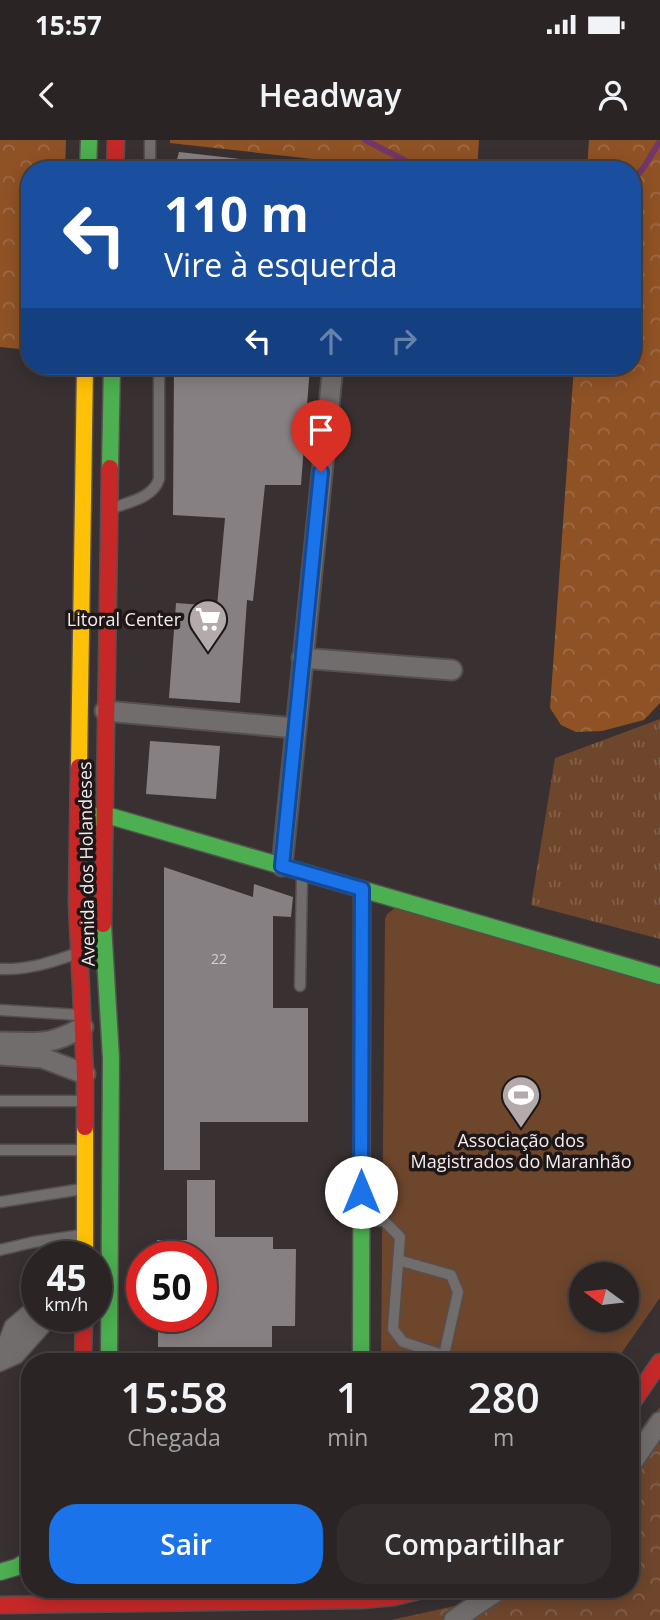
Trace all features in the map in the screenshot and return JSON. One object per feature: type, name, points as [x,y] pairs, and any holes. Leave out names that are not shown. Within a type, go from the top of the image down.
[{"type":"main road","points":[[88,161],[89,140]]},
{"type":"main road","points":[[116,140],[116,161]]},
{"type":"main road","name":"Avenida dos Holandeses","points":[[85,375],[77,903],[86,1100],[86,1241]]},
{"type":"main road","name":"Avenida dos Holandeses","points":[[109,1353],[111,1071],[102,907],[112,375]]},
{"type":"main road","points":[[78,826],[103,814],[660,976]]},
{"type":"main road","points":[[361,1353],[362,889]]},
{"type":"main road","points":[[83,1353],[84,1332]]},
{"type":"main road","points":[[639,1393],[660,1362]]},
{"type":"main road","points":[[0,1572],[21,1565]]},
{"type":"main road","points":[[0,1605],[104,1605],[268,1598]]},
{"type":"main road","points":[[360,1620],[361,1598]]},
{"type":"street","points":[[282,866],[331,375]]},
{"type":"street","points":[[302,658],[452,670]]},
{"type":"street","points":[[105,710],[295,728]]},
{"type":"street","points":[[2,1045],[64,1039],[83,1021]]},
{"type":"street","points":[[2,1045],[85,1074]]},
{"type":"street","points":[[639,1453],[660,1422]]},
{"type":"street","points":[[454,1620],[487,1598]]},
{"type":"lane","points":[[150,140],[150,161]]},
{"type":"lane","points":[[109,509],[144,496],[156,488],[159,479],[159,375]]},
{"type":"lane","points":[[300,986],[302,872]]},
{"type":"lane","points":[[0,969],[22,970],[37,967],[79,952]]},
{"type":"lane","points":[[0,1010],[83,1021]]},
{"type":"lane","points":[[0,1101],[86,1100]]},
{"type":"lane","points":[[0,1150],[86,1150]]},
{"type":"lane","points":[[0,1202],[86,1189]]},
{"type":"lane","points":[[361,1220],[384,1221],[400,1237],[393,1329],[402,1342],[438,1353]]},
{"type":"lane","points":[[0,1250],[86,1235]]},
{"type":"lane","points":[[398,1260],[451,1275],[458,1292],[444,1353]]},
{"type":"lane","points":[[0,1352],[10,1325],[21,1316]]},
{"type":"lane","points":[[0,1362],[15,1332],[21,1327]]},
{"type":"lane","points":[[0,1362],[29,1332]]},
{"type":"lane","points":[[22,1353],[40,1332]]},
{"type":"lane","points":[[0,1362],[18,1358],[21,1355]]},
{"type":"green space","points":[[0,140],[66,140],[65,161],[21,161],[21,349],[0,347]]},
{"type":"green space","points":[[170,140],[479,140],[478,161],[331,161],[170,143]]},
{"type":"green space","points":[[589,140],[660,140],[660,703],[644,720],[602,731],[576,732],[561,725],[550,708],[573,375],[641,375],[641,161],[588,161]]},
{"type":"green space","points":[[660,719],[660,939],[531,905],[555,758]]},
{"type":"green space","name":"Associação dos Magistrados do Maranhão","points":[[395,908],[660,984],[660,1298],[639,1328],[639,1262],[569,1262],[569,1332],[636,1332],[622,1353],[381,1353],[387,914]]},
{"type":"green space","points":[[660,1407],[660,1620],[391,1620],[468,1603],[476,1598],[639,1598],[639,1438]]},
{"type":"building","points":[[179,152],[249,160],[249,161],[176,161]]},
{"type":"building","points":[[174,375],[309,375],[301,485],[265,485],[253,601],[247,600],[240,703],[169,698],[176,603],[217,606],[225,518],[173,515]]},
{"type":"building","points":[[150,741],[220,746],[216,799],[146,794]]},
{"type":"building","points":[[164,867],[253,897],[254,884],[293,897],[291,917],[273,916],[273,1008],[308,1008],[308,1122],[200,1122],[200,1170],[164,1170]]},
{"type":"building","points":[[187,1180],[215,1180],[215,1237],[273,1237],[273,1249],[296,1249],[295,1326],[272,1326],[272,1347],[158,1347],[158,1332],[217,1332],[217,1241],[157,1240],[187,1240]]},
{"type":"waterway","points":[[365,140],[406,161]]},
{"type":"waterway","points":[[641,170],[660,141]]},
{"type":"traffic: fast","points":[[88,161],[89,140]]},
{"type":"traffic: fast","points":[[110,468],[112,375]]},
{"type":"traffic: fast","points":[[85,823],[103,814],[660,976]]},
{"type":"traffic: fast","points":[[103,924],[111,1058],[109,1353]]},
{"type":"traffic: fast","points":[[361,1353],[362,1012]]},
{"type":"traffic: fast","points":[[0,1572],[21,1565]]},
{"type":"traffic: slow","points":[[79,767],[85,375]]},
{"type":"traffic: slow","points":[[85,1127],[85,1241]]},
{"type":"traffic: jam","points":[[115,161],[116,140]]},
{"type":"traffic: jam","points":[[103,924],[110,468]]},
{"type":"traffic: jam","points":[[79,767],[77,903],[85,1127]]},
{"type":"traffic: jam","points":[[362,889],[362,1012]]},
{"type":"traffic: jam","points":[[83,1353],[84,1332]]},
{"type":"traffic: jam","points":[[639,1393],[660,1362]]},
{"type":"traffic: jam","points":[[0,1605],[383,1598]]},
{"type":"place","name":"Litoral Center","points":[[208,653]]},
{"type":"place","name":"Associação dos Magistrados do Maranhão","points":[[521,1129]]},
{"type":"route","points":[[321,472],[282,866],[362,889],[361,1192]]}]
